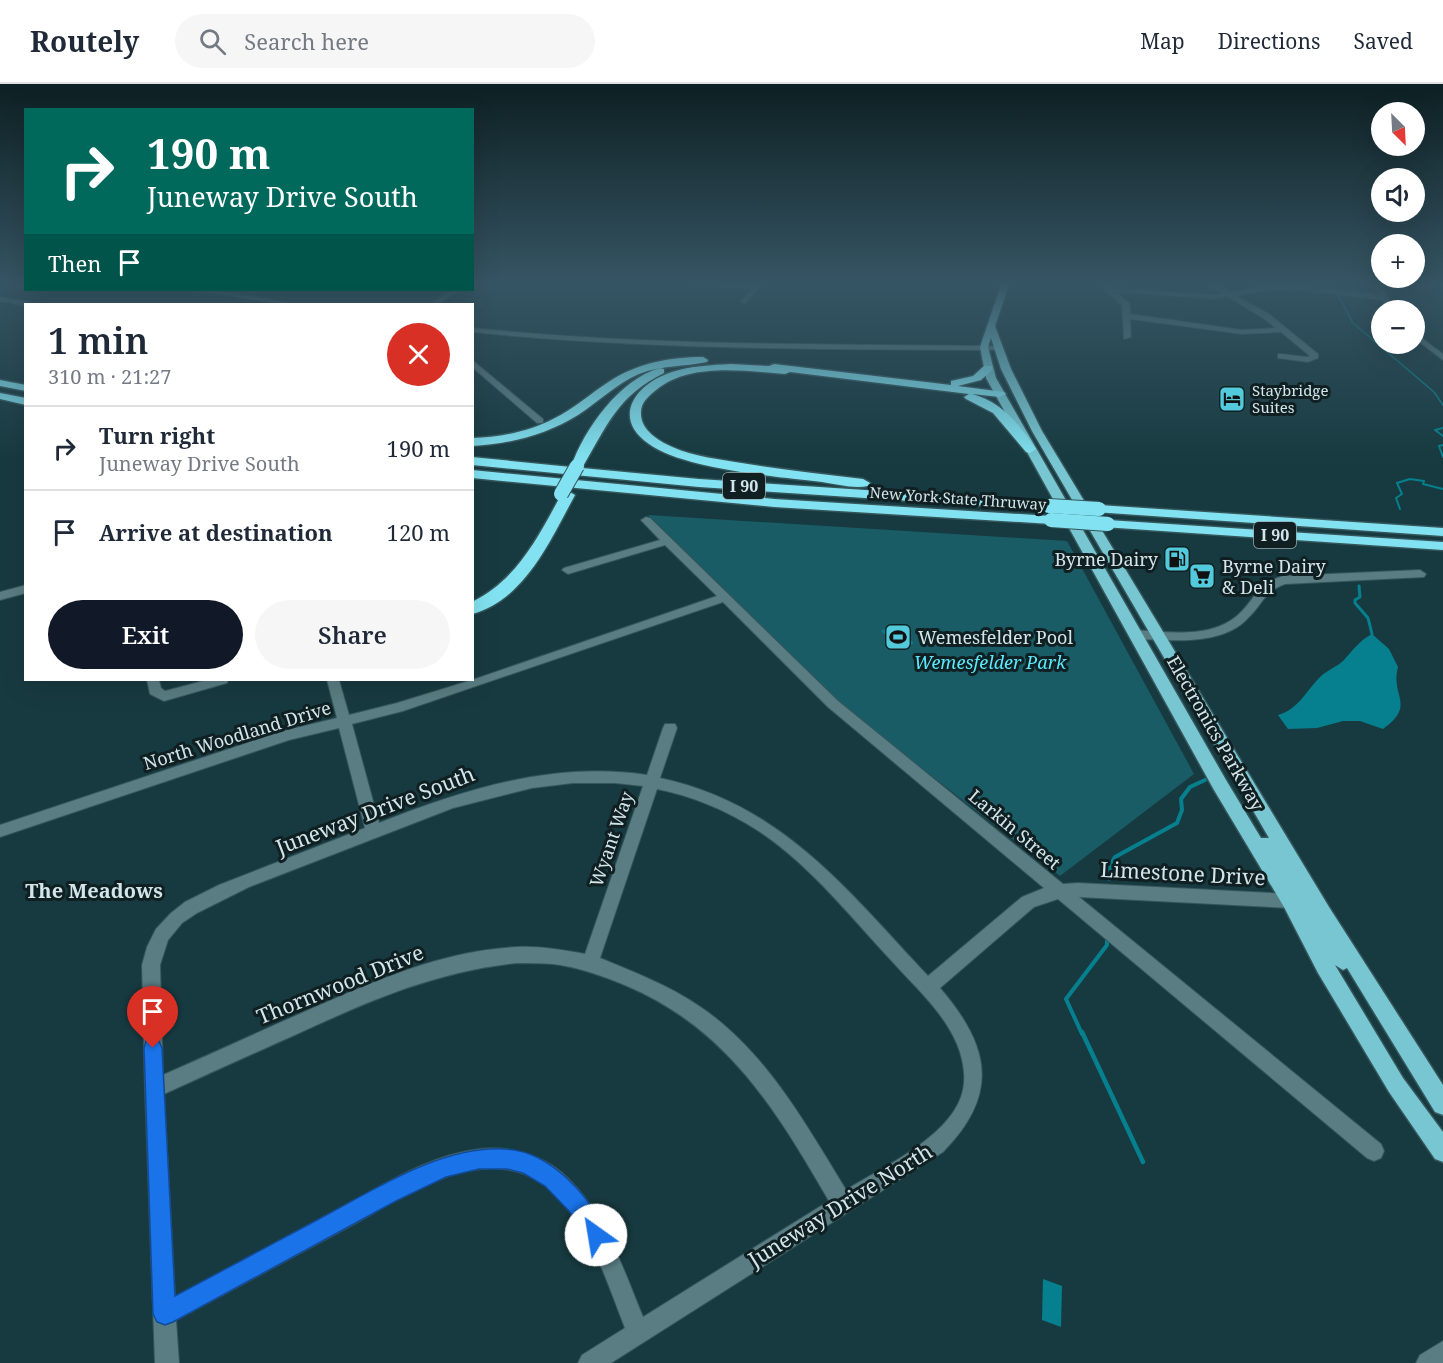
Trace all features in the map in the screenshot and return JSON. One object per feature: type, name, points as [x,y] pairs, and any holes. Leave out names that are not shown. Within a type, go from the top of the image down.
[{"type":"highway","points":[[883,381],[956,383],[977,378],[986,358]]},
{"type":"highway","points":[[474,442],[515,436],[553,424],[579,410],[623,378],[654,365],[689,360],[711,360],[883,381],[985,402],[1004,414],[1030,449]]},
{"type":"highway","points":[[579,466],[609,410],[624,392],[644,378],[687,365],[713,362],[747,364]]},
{"type":"highway","points":[[474,603],[498,589],[519,569],[563,491],[619,404],[652,377],[685,368],[716,365],[785,370],[1000,394]]},
{"type":"highway","points":[[785,370],[703,369],[671,377],[648,390],[639,400],[635,411],[636,422],[646,436],[656,444],[707,461],[1017,504]]},
{"type":"highway","points":[[0,383],[24,388]]},
{"type":"highway","points":[[0,396],[24,402]]},
{"type":"highway","name":"New York State Thruway","points":[[474,461],[710,484],[1017,504],[1108,524],[1443,546]]},
{"type":"highway","name":"New York State Thruway","points":[[474,474],[563,491],[774,503],[1050,513],[1099,509],[1443,532]]},
{"type":"highway","points":[[474,482],[563,491]]},
{"type":"highway","points":[[474,608],[496,596],[524,571],[563,491]]},
{"type":"main road","points":[[989,342],[986,358],[1011,393],[1020,398]]},
{"type":"main road","name":"Electronics Parkway","points":[[996,342],[1020,398],[1060,471],[1158,636],[1300,895],[1325,967],[1396,1085],[1443,1151]]},
{"type":"main road","name":"Electronics Parkway","points":[[986,358],[1000,394],[1030,449],[1220,785],[1300,895]]},
{"type":"main road","points":[[1000,394],[1020,398]]},
{"type":"main road","points":[[1000,394],[1014,407],[1037,443],[1060,471]]},
{"type":"main road","points":[[1300,895],[1323,913],[1443,1104]]},
{"type":"main road","points":[[1300,895],[1308,917],[1350,970],[1370,990]]},
{"type":"street","points":[[592,342],[953,347],[975,351],[986,358],[998,348]]},
{"type":"street","points":[[1281,356],[1308,360],[1315,356],[1298,342]]},
{"type":"street","points":[[1425,343],[1443,358]]},
{"type":"street","points":[[474,364],[540,421]]},
{"type":"street","name":"Larkin Street","points":[[646,520],[833,704],[1374,1151]]},
{"type":"street","points":[[568,570],[667,541]]},
{"type":"street","points":[[1135,634],[1158,636],[1208,633],[1226,629],[1245,615],[1257,595],[1268,585],[1283,580],[1420,574]]},
{"type":"street","points":[[0,596],[24,590]]},
{"type":"street","name":"North Woodland Drive","points":[[0,831],[288,735],[398,708],[724,598]]},
{"type":"street","points":[[153,681],[155,691],[164,696],[218,681]]},
{"type":"street","points":[[333,681],[374,832]]},
{"type":"street","name":"Wyant Way","points":[[590,963],[670,728]]},
{"type":"street","name":"Juneway Drive South","points":[[165,1314],[154,1089],[151,965],[155,945],[163,931],[175,918],[201,902],[374,832],[469,797],[537,780],[570,776],[617,777],[680,789],[734,810],[792,848],[839,893],[927,988]]},
{"type":"street","name":"Limestone Drive","points":[[927,988],[1038,896],[1059,891],[1300,895]]},
{"type":"street","name":"Thornwood Drive","points":[[154,1089],[352,1000],[426,970],[509,956],[554,958],[590,963],[649,986],[683,1004],[717,1031],[749,1062],[786,1112],[842,1203]]},
{"type":"street","name":"Juneway Drive North","points":[[590,1363],[936,1145],[965,1114],[972,1090],[972,1066],[963,1035],[945,1008],[927,988]]},
{"type":"street","points":[[167,1363],[165,1314],[388,1194],[445,1167],[479,1159],[507,1159],[527,1164],[552,1179],[576,1204],[596,1235],[638,1332]]},
{"type":"street","points":[[1428,1363],[1443,1352]]},
{"type":"green space","name":"Wemesfelder Park","points":[[648,515],[1067,541],[1194,774],[1060,876],[847,710]]},
{"type":"shaded area","name":"Wemesfelder Pool","points":[[893,625],[914,643],[903,649],[881,631]]},
{"type":"shaded area","points":[[1372,634],[1389,649],[1398,667],[1396,677],[1401,706],[1393,721],[1383,729],[1360,721],[1343,721],[1317,728],[1288,729],[1278,715],[1297,704],[1320,677],[1341,662]]},
{"type":"shaded area","points":[[1043,1279],[1062,1286],[1061,1327],[1042,1320]]},
{"type":"waterway","points":[[1375,342],[1434,392],[1443,405]]},
{"type":"waterway","points":[[1443,428],[1435,430],[1443,436]]},
{"type":"waterway","points":[[1443,445],[1439,446],[1443,457]]},
{"type":"waterway","points":[[1400,509],[1396,498],[1402,494],[1397,483],[1410,479],[1424,481],[1423,484],[1443,489]]},
{"type":"waterway","points":[[1359,586],[1360,597],[1355,600],[1355,603],[1368,618],[1372,634]]},
{"type":"waterway","points":[[1109,879],[1110,866],[1115,857],[1177,823],[1182,810],[1181,799],[1190,787],[1205,780]]},
{"type":"waterway","points":[[1082,1034],[1066,999],[1107,945],[1107,939]]},
{"type":"waterway","points":[[1082,1032],[1143,1162]]},
{"type":"place","name":"Staybridge Suites","points":[[1232,399]]},
{"type":"place","name":"Byrne Dairy","points":[[1177,559]]},
{"type":"place","name":"Byrne Dairy & Deli","points":[[1202,576]]},
{"type":"place","name":"Wemesfelder Pool","points":[[898,637]]},
{"type":"district","name":"The Meadows","points":[[94,890]]},
{"type":"route","points":[[153,1048],[165,1314],[388,1194],[445,1167],[479,1159],[507,1159],[527,1164],[552,1179],[576,1204],[596,1235]]}]
